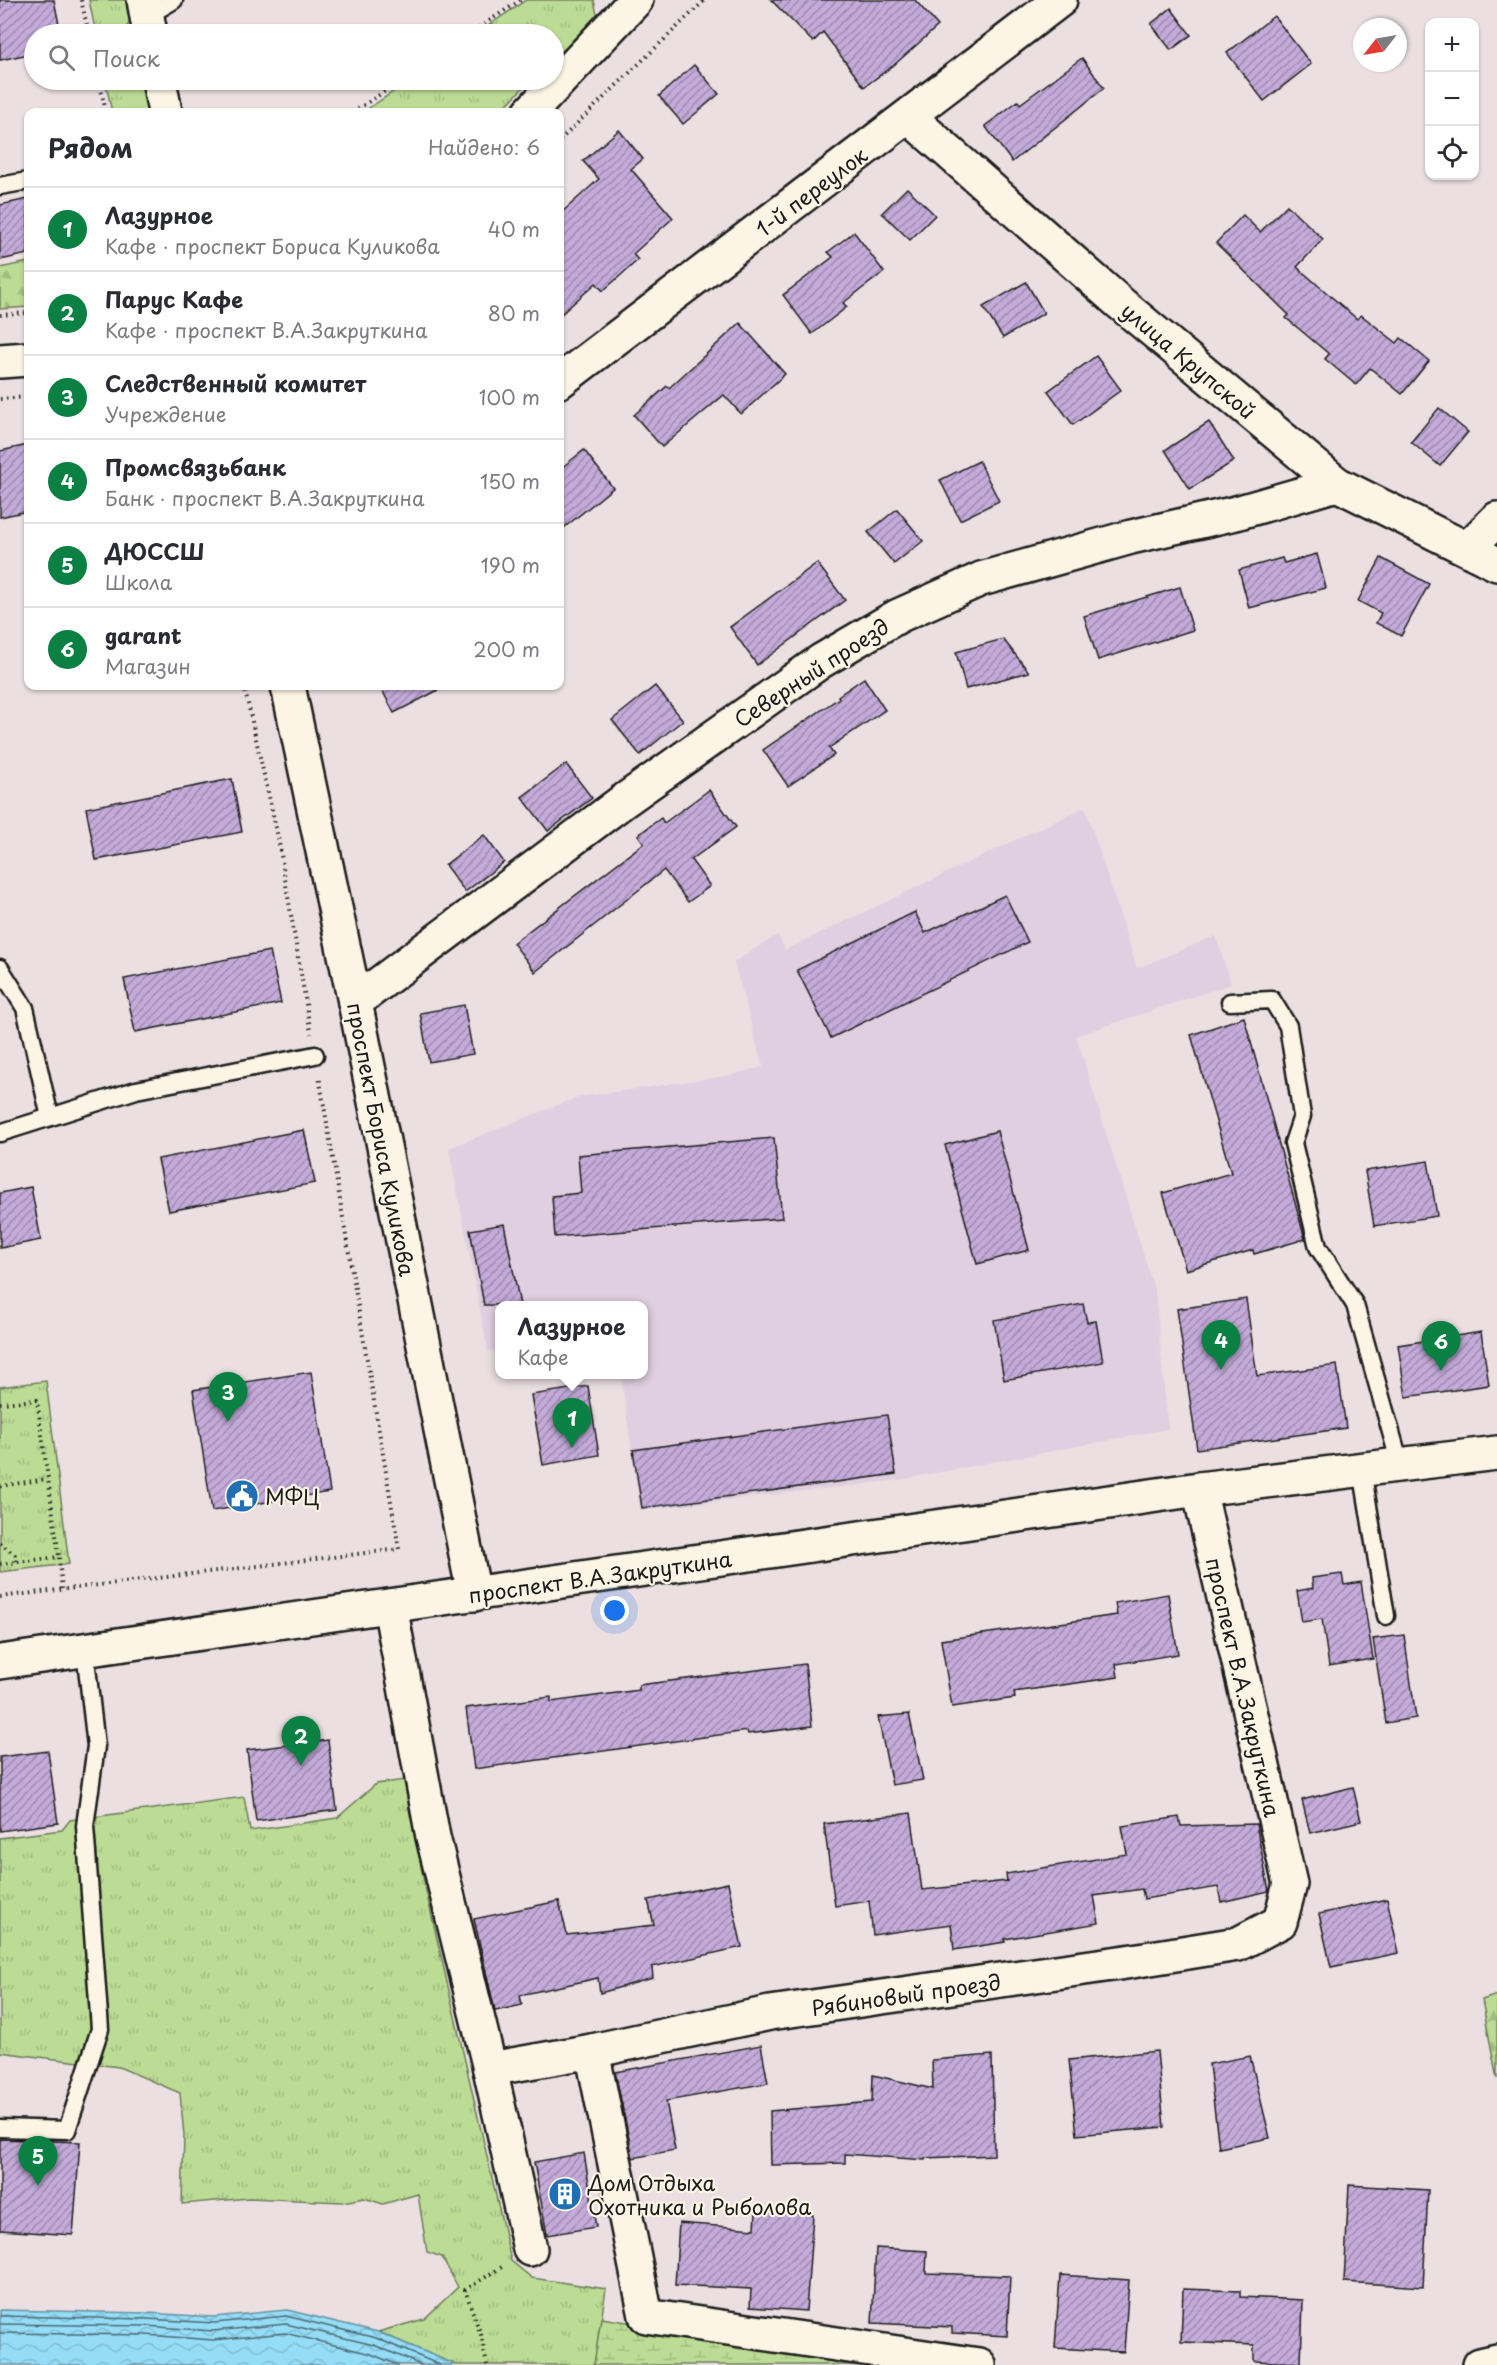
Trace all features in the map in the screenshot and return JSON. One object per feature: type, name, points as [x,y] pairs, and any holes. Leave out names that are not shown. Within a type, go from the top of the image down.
[{"type":"street","points":[[564,76],[636,0]]},
{"type":"street","name":"1-й переулок","points":[[564,378],[1060,0]]},
{"type":"street","points":[[161,90],[164,108]]},
{"type":"street","points":[[534,108],[551,90]]},
{"type":"street","name":"улица Крупской","points":[[909,117],[1120,303],[1337,484],[1497,564]]},
{"type":"street","points":[[0,361],[24,359]]},
{"type":"street","name":"Северный проезд","points":[[355,1002],[641,789],[821,661],[898,616],[981,579],[1131,537],[1236,513],[1337,484]]},
{"type":"street","points":[[1468,548],[1497,519]]},
{"type":"street","name":"проспект Бориса Куликова","points":[[289,690],[355,1002],[474,1594]]},
{"type":"street","name":"проспект В.А.Закруткина","points":[[0,1662],[1199,1489],[1497,1453]]},
{"type":"street","name":"проспект В.А.Закруткина","points":[[1199,1489],[1290,1884]]},
{"type":"street","points":[[390,1606],[434,1838],[490,2069],[530,2249]]},
{"type":"street","name":"Рябиновый проезд","points":[[490,2069],[592,2051],[770,2013],[1238,1944],[1280,1922],[1290,1884]]},
{"type":"street","points":[[592,2051],[646,2316],[978,2365]]},
{"type":"street","points":[[1480,2365],[1497,2361]]},
{"type":"lane","points":[[0,186],[24,182]]},
{"type":"lane","points":[[0,968],[25,1008],[50,1117]]},
{"type":"lane","points":[[1230,1002],[1272,1000],[1288,1026],[1302,1116],[1293,1143],[1318,1247],[1355,1305],[1400,1464]]},
{"type":"lane","points":[[0,1133],[136,1090],[315,1055]]},
{"type":"lane","points":[[1362,1469],[1386,1616]]},
{"type":"lane","points":[[0,2128],[67,2130],[100,2029],[85,1826],[96,1746],[85,1650]]},
{"type":"path","points":[[81,0],[87,24]]},
{"type":"path","points":[[484,24],[521,0]]},
{"type":"path","points":[[564,136],[705,0]]},
{"type":"path","points":[[101,90],[105,108]]},
{"type":"path","points":[[359,108],[387,90]]},
{"type":"path","points":[[0,315],[24,313]]},
{"type":"path","points":[[0,399],[24,397]]},
{"type":"path","points":[[0,1598],[399,1549],[278,837],[245,690]]},
{"type":"path","points":[[0,1403],[37,1400],[62,1590]]},
{"type":"path","points":[[0,1486],[47,1479]]},
{"type":"path","points":[[0,1544],[15,1555],[16,1562]]},
{"type":"path","points":[[0,1564],[59,1557]]},
{"type":"path","points":[[487,2365],[482,2336],[465,2290],[530,2249]]},
{"type":"shaded area","points":[[1085,807],[1137,968],[1216,936],[1231,984],[1076,1036],[1155,1292],[1168,1429],[899,1480],[640,1510],[622,1379],[648,1379],[648,1301],[495,1301],[495,1350],[488,1351],[449,1148],[579,1097],[726,1076],[763,1067],[734,962],[778,935],[785,950]]},
{"type":"green space","points":[[89,0],[127,0],[131,21],[129,24],[94,24]]},
{"type":"green space","points":[[526,0],[594,0],[597,15],[593,24],[564,49],[564,24],[491,24]]},
{"type":"green space","points":[[107,90],[144,90],[147,108],[111,108]]},
{"type":"green space","points":[[396,90],[521,90],[504,108],[369,108]]},
{"type":"green space","points":[[24,263],[24,307],[0,309],[0,268]]},
{"type":"green space","points":[[46,1381],[69,1564],[0,1572],[0,1387]]},
{"type":"green space","points":[[405,1780],[424,1882],[511,2261],[532,2278],[606,2289],[594,2365],[456,2365],[378,2332],[424,2319],[458,2287],[442,2257],[427,2252],[418,2194],[383,2204],[364,2198],[343,2202],[249,2198],[182,2204],[184,2135],[180,2093],[119,2067],[0,2052],[0,1838],[62,1830],[70,1820],[244,1797],[250,1831],[337,1818],[376,1784]]},
{"type":"green space","points":[[1497,1995],[1497,2079],[1482,2000]]},
{"type":"green space","points":[[601,2318],[908,2365],[594,2365]]},
{"type":"water","points":[[0,2310],[147,2313],[214,2317],[287,2310],[378,2332],[456,2365],[0,2365]]},
{"type":"building","points":[[0,0],[54,0],[59,24],[24,24],[24,55],[0,60]]},
{"type":"building","points":[[771,0],[915,0],[938,26],[894,65],[864,87],[823,32],[813,42]]},
{"type":"building","points":[[1171,8],[1191,35],[1171,50],[1151,24]]},
{"type":"building","points":[[1274,16],[1311,64],[1264,101],[1227,53]]},
{"type":"building","points":[[1082,58],[1104,88],[1012,162],[985,126],[1018,101],[1020,104]]},
{"type":"building","points":[[694,65],[719,94],[683,124],[659,96]]},
{"type":"building","points":[[619,130],[643,159],[631,169],[673,218],[633,254],[638,260],[603,291],[596,283],[564,311],[564,210],[599,179],[583,161]]},
{"type":"building","points":[[907,188],[935,215],[910,240],[882,213]]},
{"type":"building","points":[[24,200],[24,255],[0,260],[0,205]]},
{"type":"building","points":[[1287,205],[1323,239],[1297,267],[1357,319],[1361,315],[1397,343],[1401,338],[1429,361],[1402,394],[1370,368],[1356,385],[1325,359],[1329,354],[1286,318],[1289,315],[1216,243],[1243,215],[1260,232]]},
{"type":"building","points":[[854,232],[884,272],[843,303],[847,307],[812,334],[783,295],[833,257],[828,252]]},
{"type":"building","points":[[1026,282],[1044,313],[1003,338],[983,307]]},
{"type":"building","points":[[740,323],[785,374],[741,414],[724,395],[662,447],[634,415],[667,386],[669,388]]},
{"type":"building","points":[[1096,356],[1121,390],[1073,425],[1048,391]]},
{"type":"building","points":[[1439,408],[1468,432],[1440,466],[1411,442]]},
{"type":"building","points":[[1209,422],[1234,461],[1190,489],[1165,450]]},
{"type":"building","points":[[24,446],[24,512],[0,517],[0,451]]},
{"type":"building","points":[[584,450],[613,488],[564,528],[564,466]]},
{"type":"building","points":[[979,461],[999,501],[960,520],[940,480]]},
{"type":"building","points":[[897,509],[923,541],[894,564],[868,532]]},
{"type":"building","points":[[1317,554],[1326,588],[1249,608],[1239,570],[1282,558],[1284,563]]},
{"type":"building","points":[[1381,558],[1429,584],[1401,636],[1376,623],[1381,613],[1358,601]]},
{"type":"building","points":[[817,563],[845,600],[757,665],[730,627]]},
{"type":"building","points":[[1180,587],[1193,630],[1098,660],[1084,616]]},
{"type":"building","points":[[1003,639],[1029,672],[966,689],[956,652]]},
{"type":"building","points":[[864,678],[885,710],[829,748],[834,755],[788,786],[763,750]]},
{"type":"building","points":[[655,686],[683,720],[640,755],[612,720]]},
{"type":"building","points":[[382,690],[438,690],[394,713]]},
{"type":"building","points":[[566,764],[592,798],[548,831],[522,797]]},
{"type":"building","points":[[232,779],[242,832],[96,860],[86,808]]},
{"type":"building","points":[[709,790],[736,827],[691,860],[710,886],[688,902],[664,870],[535,972],[513,943],[644,843],[638,835],[661,818],[664,823]]},
{"type":"building","points":[[484,835],[504,862],[465,892],[445,865]]},
{"type":"building","points":[[1005,895],[1028,942],[831,1038],[797,970],[915,912],[925,933]]},
{"type":"building","points":[[270,951],[281,1003],[135,1032],[124,979]]},
{"type":"building","points":[[464,1005],[473,1054],[429,1062],[420,1013]]},
{"type":"building","points":[[1244,1017],[1305,1239],[1254,1254],[1253,1250],[1186,1270],[1163,1193],[1231,1173],[1191,1035]]},
{"type":"building","points":[[304,1130],[315,1183],[169,1211],[158,1159]]},
{"type":"building","points":[[997,1131],[1029,1250],[977,1264],[945,1145]]},
{"type":"building","points":[[774,1138],[782,1218],[555,1237],[552,1196],[581,1193],[578,1155]]},
{"type":"building","points":[[1428,1161],[1437,1216],[1374,1226],[1365,1171]]},
{"type":"building","points":[[31,1187],[41,1240],[0,1248],[0,1193]]},
{"type":"building","points":[[504,1224],[519,1301],[495,1301],[495,1305],[484,1305],[470,1230]]},
{"type":"building","points":[[1246,1299],[1257,1376],[1337,1365],[1346,1428],[1197,1449],[1177,1309]]},
{"type":"building","points":[[1083,1304],[1087,1322],[1096,1321],[1103,1362],[1004,1380],[994,1320]]},
{"type":"building","points":[[1481,1332],[1489,1385],[1406,1397],[1398,1345]]},
{"type":"building","points":[[311,1372],[330,1492],[212,1511],[193,1390]]},
{"type":"building","points":[[588,1386],[599,1455],[543,1465],[531,1395]]},
{"type":"building","points":[[887,1415],[896,1474],[642,1508],[633,1450]]},
{"type":"building","points":[[1342,1574],[1344,1585],[1361,1582],[1373,1659],[1329,1666],[1322,1619],[1302,1622],[1297,1591],[1313,1588],[1312,1578]]},
{"type":"building","points":[[1168,1594],[1178,1654],[1116,1664],[1118,1677],[1014,1692],[1015,1698],[952,1707],[941,1640],[1117,1615],[1115,1603]]},
{"type":"building","points":[[1404,1635],[1416,1718],[1386,1723],[1373,1639]]},
{"type":"building","points":[[805,1664],[812,1726],[748,1734],[747,1731],[474,1769],[466,1708],[551,1697],[551,1702],[639,1690],[639,1685]]},
{"type":"building","points":[[909,1714],[923,1780],[892,1785],[878,1717]]},
{"type":"building","points":[[328,1740],[337,1810],[256,1821],[247,1750]]},
{"type":"building","points":[[48,1751],[58,1823],[0,1831],[0,1757]]},
{"type":"building","points":[[1353,1787],[1361,1821],[1310,1833],[1302,1800]]},
{"type":"building","points":[[911,1813],[922,1890],[1007,1881],[1006,1874],[1127,1854],[1122,1826],[1179,1817],[1181,1826],[1256,1824],[1269,1891],[1221,1902],[1218,1887],[1144,1899],[1142,1889],[1094,1896],[1099,1923],[954,1950],[951,1924],[873,1935],[869,1901],[835,1906],[824,1824]]},
{"type":"building","points":[[728,1883],[742,1947],[652,1967],[653,1978],[600,1993],[598,1978],[520,1995],[522,2005],[495,2011],[474,1919],[559,1901],[567,1935],[654,1925],[648,1900]]},
{"type":"building","points":[[1387,1899],[1399,1953],[1331,1967],[1319,1914]]},
{"type":"building","points":[[761,2045],[768,2083],[666,2101],[675,2150],[633,2158],[615,2072]]},
{"type":"building","points":[[1157,2051],[1164,2127],[1077,2135],[1069,2060]]},
{"type":"building","points":[[992,2055],[994,2155],[925,2158],[925,2160],[845,2154],[845,2163],[771,2165],[770,2111],[872,2102],[873,2075],[933,2089],[932,2060]]},
{"type":"building","points":[[1250,2056],[1270,2138],[1219,2148],[1209,2064]]},
{"type":"building","points":[[0,2139],[80,2142],[73,2235],[0,2230]]},
{"type":"building","name":"Дом Отдыха Охотника и Рыболова","points":[[584,2153],[596,2227],[547,2235],[534,2162]]},
{"type":"building","points":[[1349,2185],[1428,2190],[1423,2287],[1344,2282]]},
{"type":"building","points":[[756,2211],[813,2215],[806,2311],[750,2307],[751,2289],[675,2285],[679,2223],[755,2229]]},
{"type":"building","points":[[876,2248],[927,2251],[926,2273],[1010,2276],[1007,2336],[952,2333],[952,2327],[872,2323]]},
{"type":"building","points":[[1060,2275],[1129,2280],[1124,2352],[1055,2348]]},
{"type":"building","points":[[1183,2289],[1240,2291],[1240,2297],[1303,2300],[1301,2363],[1254,2361],[1254,2345],[1181,2342]]},
{"type":"place","name":"Промсвязьбанк","points":[[1221,1370]]},
{"type":"place","name":"garant","points":[[1441,1371]]},
{"type":"place","name":"Следственный комитет","points":[[228,1422]]},
{"type":"place","name":"Лазурное","points":[[572,1448]]},
{"type":"place","name":"МФЦ","points":[[242,1496]]},
{"type":"place","name":"Парус Кафе","points":[[301,1766]]},
{"type":"place","name":"ДЮССШ","points":[[38,2186]]},
{"type":"place","name":"Дом Отдыха Охотника и Рыболова","points":[[565,2194]]}]
